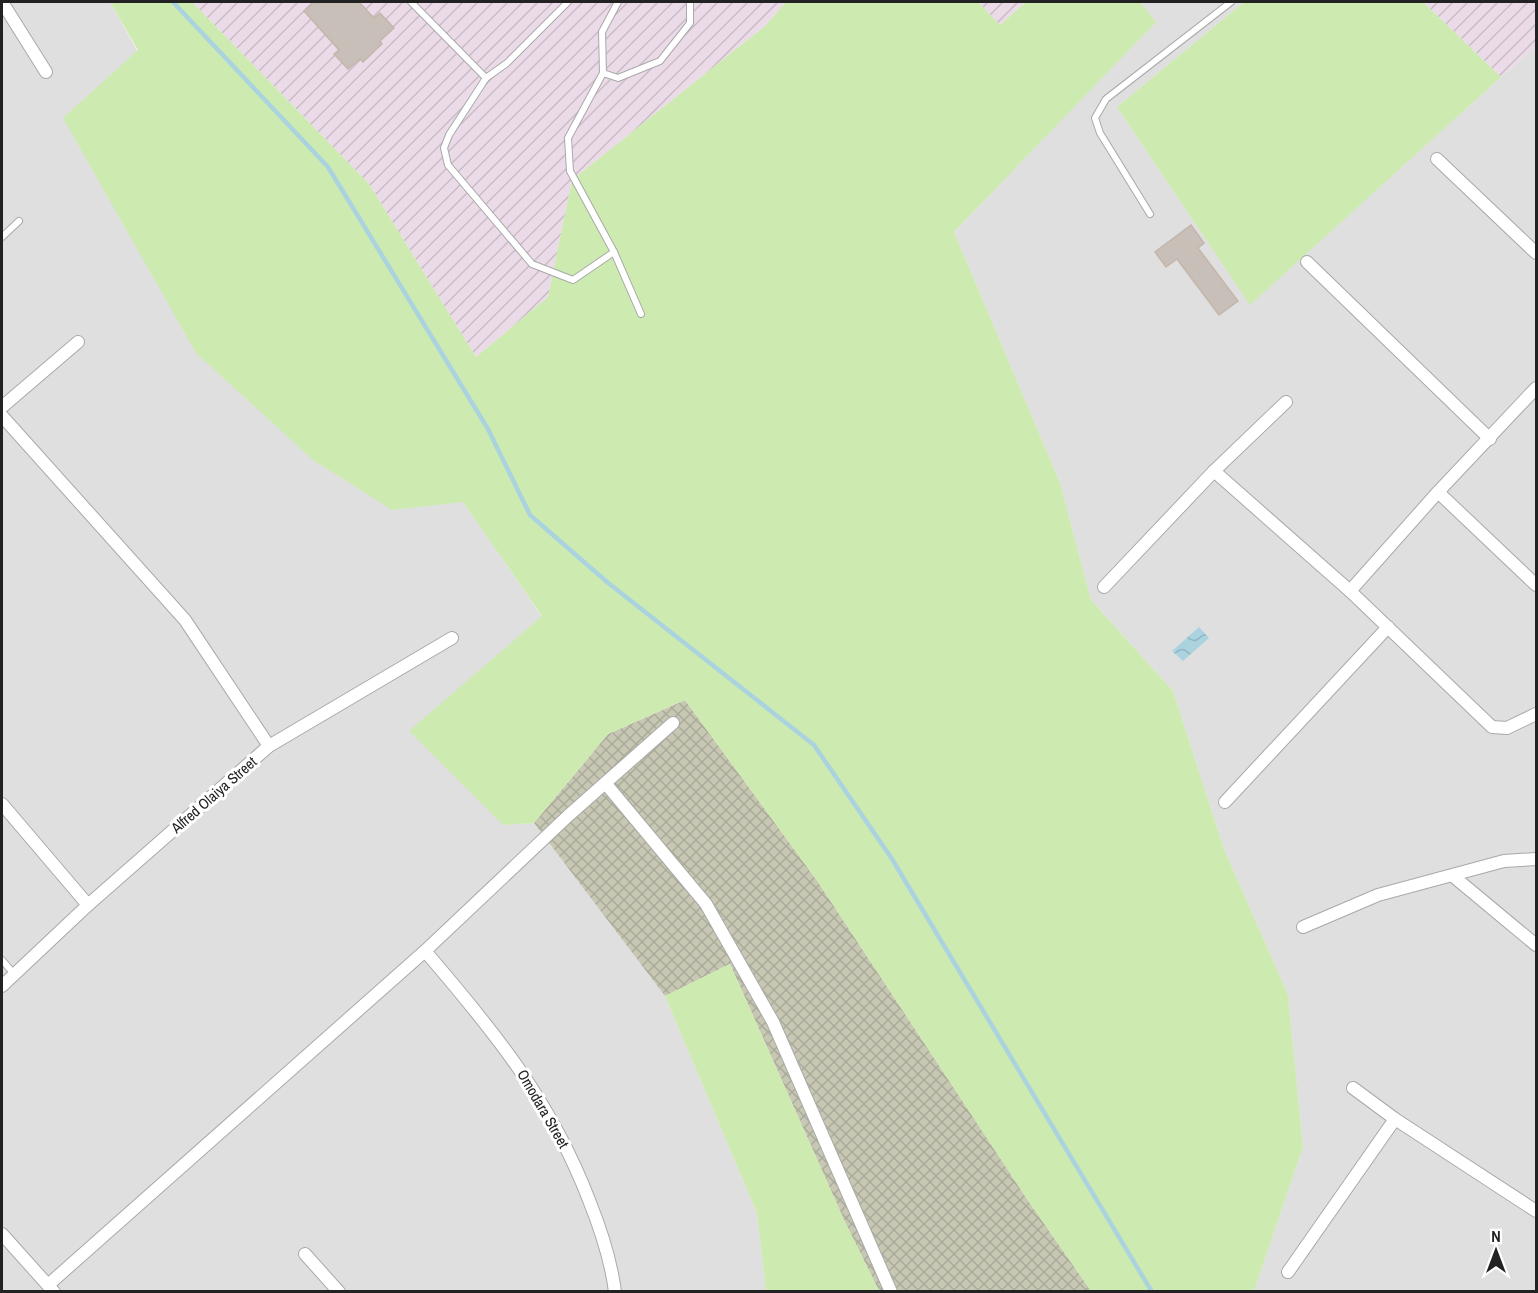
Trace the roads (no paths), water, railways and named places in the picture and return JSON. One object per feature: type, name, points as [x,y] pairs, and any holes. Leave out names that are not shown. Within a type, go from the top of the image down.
[{"type":"street","points":[[2,2],[46,72]]},
{"type":"street","points":[[1437,159],[1536,253]]},
{"type":"street","points":[[1307,262],[1490,439]]},
{"type":"street","points":[[2,407],[78,342]]},
{"type":"street","points":[[1350,591],[1438,492],[1535,391]]},
{"type":"street","points":[[1104,587],[1214,471],[1286,402]]},
{"type":"street","points":[[2,416],[185,620],[269,746]]},
{"type":"street","points":[[1214,471],[1350,591],[1492,726],[1506,728],[1536,714]]},
{"type":"street","points":[[1438,492],[1536,585]]},
{"type":"street","points":[[1225,802],[1388,627]]},
{"type":"street","name":"Alfred Olaiya Street","points":[[2,986],[88,905],[269,746],[452,638]]},
{"type":"street","points":[[2,1234],[51,1288],[425,951],[569,815],[673,723]]},
{"type":"street","points":[[606,784],[706,904],[767,1012],[891,1292]]},
{"type":"street","points":[[2,804],[88,905]]},
{"type":"street","points":[[1303,927],[1378,895],[1504,861],[1536,859]]},
{"type":"street","points":[[1453,876],[1536,945]]},
{"type":"street","name":"Omodara Street","points":[[425,951],[489,1026],[543,1102],[576,1165],[605,1240],[615,1292]]},
{"type":"street","points":[[1353,1088],[1395,1119],[1536,1211]]},
{"type":"street","points":[[1288,1272],[1395,1119]]},
{"type":"street","points":[[305,1254],[339,1292]]},
{"type":"lane","points":[[411,2],[486,78]]},
{"type":"lane","points":[[568,2],[507,63],[486,78],[449,135],[444,148],[447,165],[532,264],[573,280],[614,252]]},
{"type":"lane","points":[[618,2],[602,32],[603,73],[568,138],[570,171],[614,252],[641,314]]},
{"type":"lane","points":[[603,73],[618,78],[660,61],[690,23],[690,2]]},
{"type":"lane","points":[[1150,214],[1100,133],[1095,118],[1106,99],[1232,2]]},
{"type":"lane","points":[[2,237],[19,222]]},
{"type":"lane","points":[[2,960],[14,974]]},
{"type":"water","points":[[1199,627],[1209,638],[1183,661],[1172,651]]},
{"type":"waterway","points":[[173,2],[328,167],[488,429],[530,515],[607,582],[814,745],[892,859],[1152,1292]]}]
